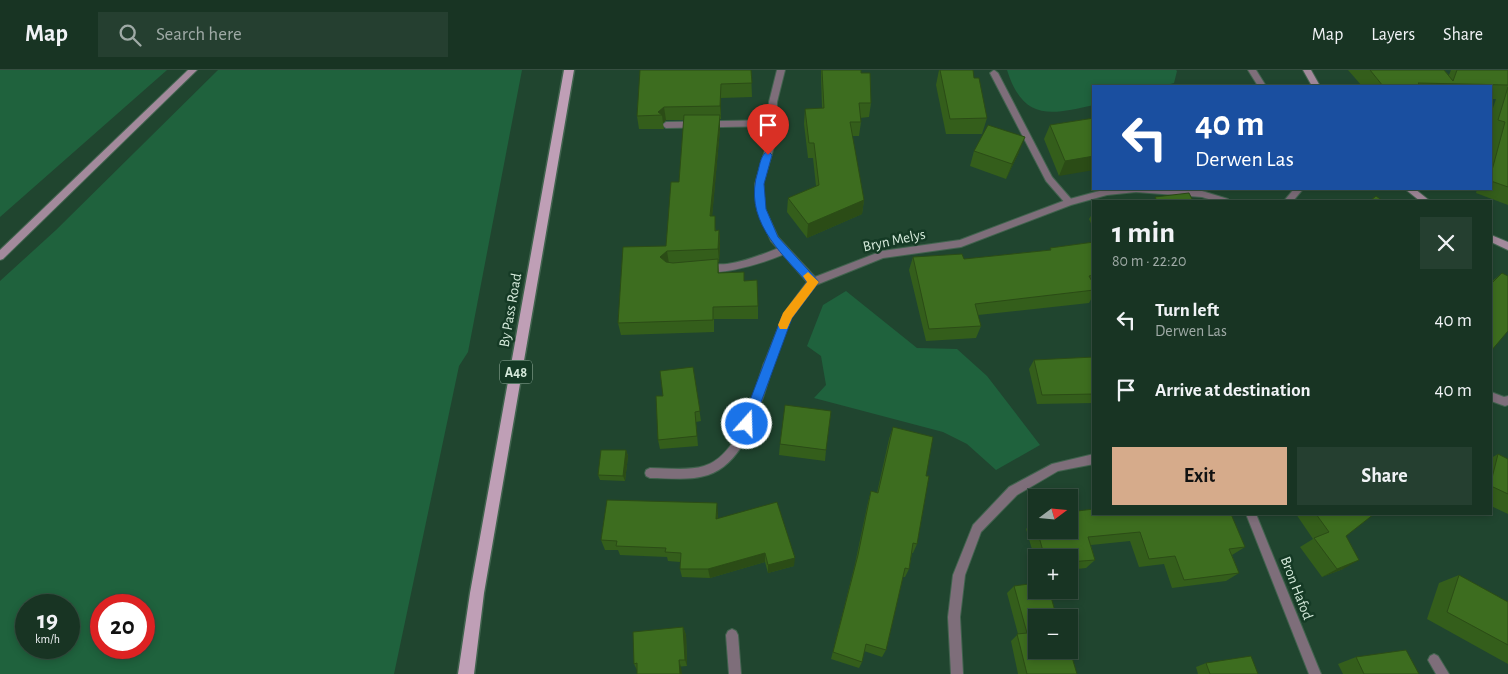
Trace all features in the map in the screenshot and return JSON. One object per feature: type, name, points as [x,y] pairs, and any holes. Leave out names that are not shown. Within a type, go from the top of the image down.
[{"type":"main road","name":"By Pass Road","points":[[466,674],[479,583],[569,70]]},
{"type":"street","points":[[0,256],[193,70]]},
{"type":"street","points":[[650,473],[706,471],[729,457],[747,424],[787,316],[813,282],[774,239],[760,209],[759,184],[772,140],[773,102],[781,70]]},
{"type":"street","points":[[1252,70],[1261,85]]},
{"type":"street","points":[[1307,70],[1315,85]]},
{"type":"street","points":[[994,73],[1049,179],[1069,202]]},
{"type":"street","points":[[666,125],[772,124]]},
{"type":"street","name":"Bryn Melys","points":[[813,282],[882,255],[961,243],[1069,202],[1107,192],[1125,190]]},
{"type":"street","points":[[1151,190],[1202,194],[1222,200]]},
{"type":"street","points":[[1289,200],[1298,190]]},
{"type":"street","points":[[1410,190],[1425,200]]},
{"type":"street","points":[[1495,239],[1508,242]]},
{"type":"street","points":[[1495,239],[1508,246]]},
{"type":"street","points":[[697,269],[724,269],[760,261],[784,250]]},
{"type":"street","points":[[1492,396],[1507,403]]},
{"type":"street","points":[[957,674],[954,618],[958,584],[976,529],[1013,491],[1056,467],[1092,459]]},
{"type":"street","name":"Bron Hafod","points":[[1251,515],[1315,674]]},
{"type":"street","points":[[732,635],[735,674]]},
{"type":"street","points":[[1434,660],[1443,674]]},
{"type":"green space","points":[[0,70],[167,70],[0,217]]},
{"type":"green space","points":[[218,70],[522,70],[468,352],[459,366],[394,674],[0,674],[0,281],[56,230]]},
{"type":"green space","points":[[1007,70],[1177,71],[1174,83],[1167,85],[1092,85],[1092,105],[1064,111],[1051,112],[1030,106],[1021,98]]},
{"type":"green space","points":[[846,291],[917,348],[957,349],[987,376],[1040,445],[996,470],[967,444],[943,432],[814,398],[826,385],[821,356],[807,346],[823,305]]},
{"type":"building","points":[[640,70],[751,70],[752,83],[721,84],[720,106],[664,107],[658,112],[662,115],[637,116]]},
{"type":"building","points":[[822,70],[861,70],[861,73],[870,73],[871,103],[859,103],[861,122],[850,122],[864,200],[808,224],[788,198],[819,185],[814,143],[809,143],[805,109],[824,108]]},
{"type":"building","points":[[940,70],[973,70],[974,78],[979,78],[987,118],[950,119]]},
{"type":"building","points":[[1370,70],[1444,70],[1453,81],[1457,70],[1508,70],[1508,85],[1418,83],[1420,85],[1382,85]]},
{"type":"building","points":[[1508,87],[1508,187],[1492,181],[1492,170],[1505,122],[1498,120]]},
{"type":"building","points":[[684,115],[720,115],[710,216],[715,216],[715,231],[719,230],[718,249],[667,251],[660,257],[666,262],[673,263],[718,259],[718,273],[744,272],[744,281],[757,280],[758,306],[713,307],[713,320],[618,323],[623,247],[666,246],[671,182],[679,182]]},
{"type":"building","points":[[1092,118],[1092,156],[1065,161],[1050,125]]},
{"type":"building","points":[[988,125],[1025,137],[1012,164],[974,151]]},
{"type":"building","points":[[1189,193],[1192,200],[1156,200],[1155,197]]},
{"type":"building","points":[[1376,196],[1382,200],[1371,200]]},
{"type":"building","points":[[1092,242],[1092,275],[1089,276],[1092,281],[1092,290],[975,304],[981,326],[929,329],[913,257],[962,254],[964,259],[1051,250],[1050,248]]},
{"type":"building","points":[[1502,273],[1508,276],[1508,331],[1492,350],[1492,283]]},
{"type":"building","points":[[1092,357],[1092,394],[1042,395],[1034,360]]},
{"type":"building","points":[[693,367],[700,411],[695,412],[697,436],[658,440],[656,396],[663,396],[660,371]]},
{"type":"building","points":[[785,405],[831,411],[826,450],[780,444]]},
{"type":"building","points":[[893,427],[933,437],[926,476],[929,476],[917,544],[913,543],[909,569],[905,568],[886,650],[866,644],[862,662],[833,652],[858,555],[871,491],[878,493]]},
{"type":"building","points":[[601,450],[626,450],[623,476],[598,475]]},
{"type":"building","points":[[1498,454],[1508,459],[1508,494],[1492,486],[1492,478]]},
{"type":"building","points":[[607,500],[717,503],[716,519],[777,502],[795,558],[768,565],[765,553],[708,569],[680,569],[681,553],[665,552],[666,548],[616,546],[617,541],[601,540]]},
{"type":"building","points":[[1092,509],[1092,515],[1231,515],[1245,547],[1229,549],[1239,573],[1184,580],[1175,556],[1149,559],[1140,532],[1088,537],[1095,560],[1078,561],[1078,549],[1042,549],[1040,539],[1078,539],[1078,511]]},
{"type":"building","points":[[1317,515],[1373,515],[1346,536],[1359,560],[1337,569],[1314,538],[1329,532]]},
{"type":"building","points":[[1459,575],[1508,602],[1508,645],[1447,612]]},
{"type":"building","points":[[1028,584],[1028,599],[1052,599],[1054,609],[1028,609],[1028,659],[1073,659],[1077,674],[1027,674],[1017,634],[1027,633],[1014,586]]},
{"type":"building","points":[[683,627],[685,660],[679,660],[680,674],[637,674],[637,663],[634,664],[633,632]]},
{"type":"building","points":[[1406,650],[1419,674],[1364,674],[1356,657]]},
{"type":"building","points":[[1251,656],[1258,674],[1210,674],[1206,663]]},
{"type":"slow traffic","points":[[783,325],[787,316],[813,282],[808,276]]},
{"type":"route","points":[[747,424],[787,316],[813,282],[774,239],[760,209],[759,184],[768,155]]}]
